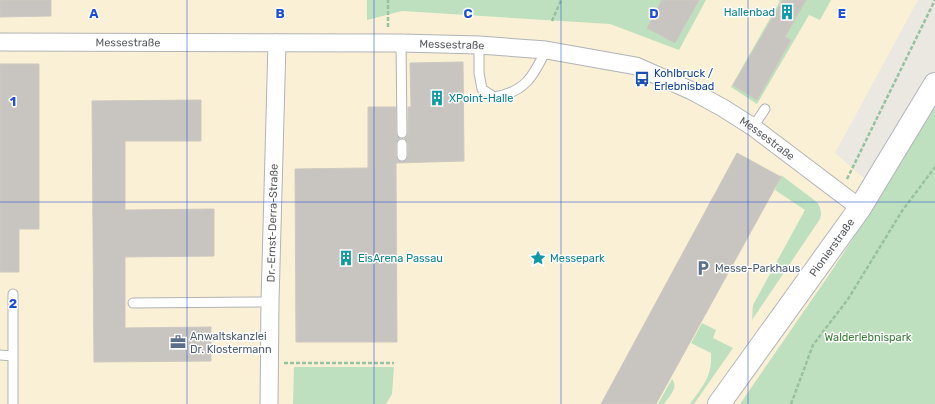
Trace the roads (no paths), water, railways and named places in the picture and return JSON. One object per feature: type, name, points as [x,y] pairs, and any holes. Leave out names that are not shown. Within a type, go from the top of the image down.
[{"type":"main road","name":"Pionierstraße","points":[[719,404],[860,208],[935,84]]},
{"type":"street","name":"Messestraße","points":[[0,42],[395,43],[479,45],[546,50],[636,66],[692,91],[753,127],[860,208]]},
{"type":"street","name":"Dr.-Ernst-Derra-Straße","points":[[269,404],[270,302],[277,43]]},
{"type":"lane","points":[[395,43],[402,133]]},
{"type":"lane","points":[[479,45],[479,73],[482,89],[494,97],[506,95],[523,87],[536,70],[546,50]]},
{"type":"lane","points":[[753,127],[765,109]]},
{"type":"lane","points":[[402,144],[402,156]]},
{"type":"lane","points":[[13,294],[13,404]]},
{"type":"lane","points":[[133,303],[270,302]]},
{"type":"lane","points":[[0,355],[13,356]]},
{"type":"place","name":"Hallenbad","points":[[787,12]]},
{"type":"place","name":"Kohlbruck / Erlebnisbad","points":[[642,79]]},
{"type":"place","name":"XPoint-Halle","points":[[437,98]]},
{"type":"place","name":"EisArena Passau","points":[[346,258]]},
{"type":"place","name":"Messepark","points":[[538,258]]},
{"type":"place","name":"Messe-Parkhaus","points":[[703,268]]},
{"type":"place","name":"Anwaltskanzlei Dr. Klostermann","points":[[178,342]]},
{"type":"park label","name":"Walderlebnispark","points":[[868,337]]}]
